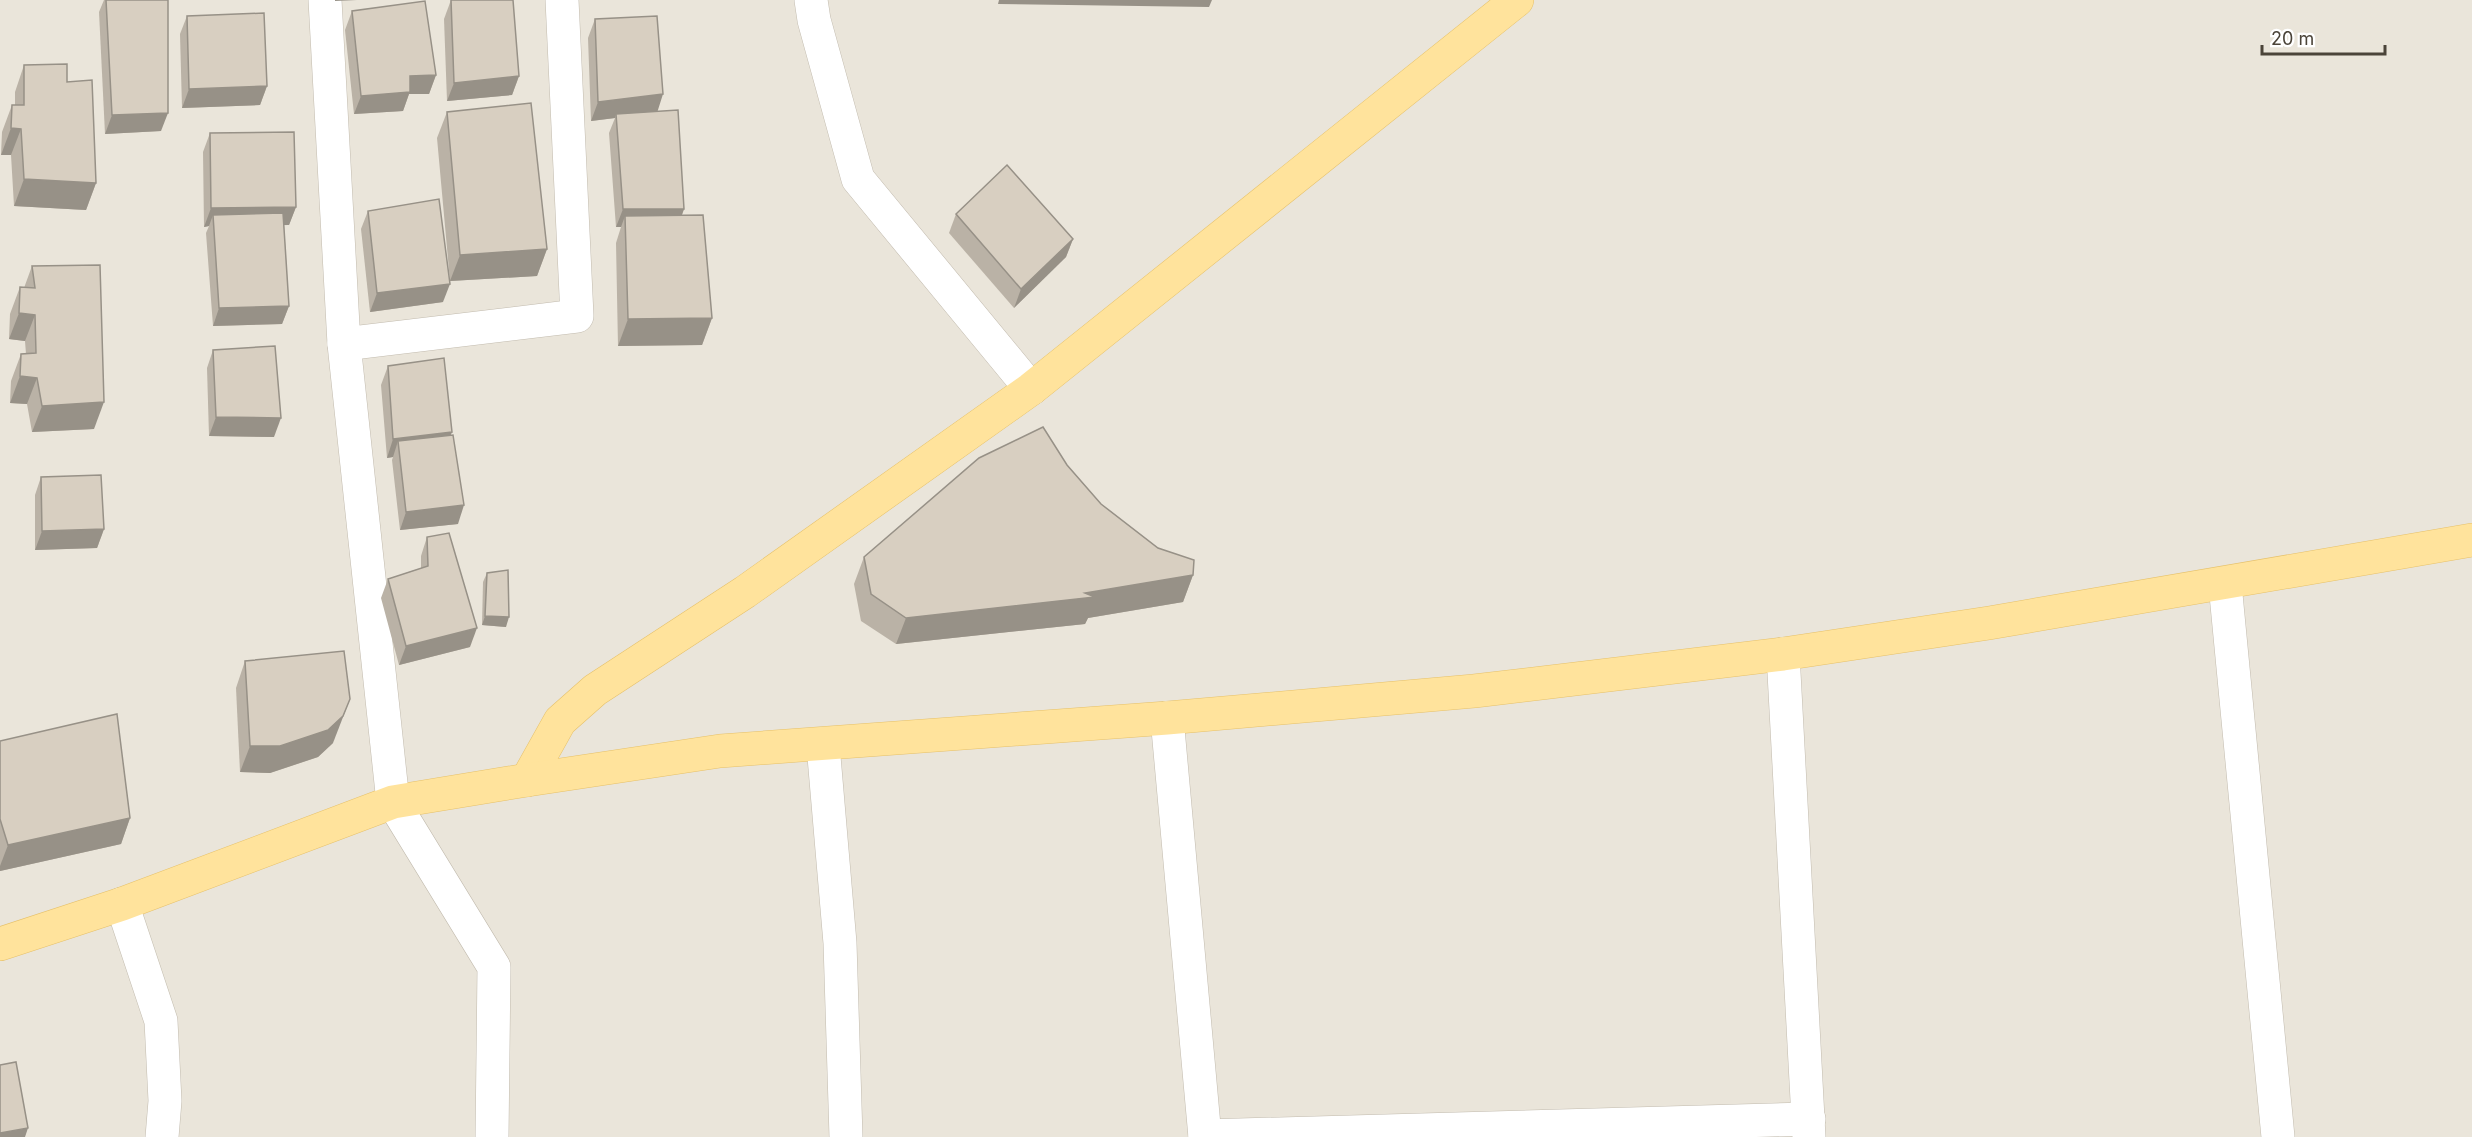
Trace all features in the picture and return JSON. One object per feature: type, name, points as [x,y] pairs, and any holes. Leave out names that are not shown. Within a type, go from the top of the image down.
[{"type":"main road","points":[[527,780],[560,721],[595,690],[745,592],[1031,389],[1517,0]]},
{"type":"main road","points":[[0,944],[122,904],[393,802],[527,780],[720,751],[1167,718],[1474,691],[1783,654],[2224,584],[2472,540]]},
{"type":"street","points":[[325,0],[344,344],[393,802],[494,967],[492,1137]]},
{"type":"street","points":[[344,344],[577,316],[562,0]]},
{"type":"street","points":[[811,0],[814,20],[858,179],[1031,389]]},
{"type":"street","points":[[2224,584],[2278,1137]]},
{"type":"street","points":[[1167,718],[1205,1136],[1809,1128],[1783,654]]},
{"type":"street","points":[[823,745],[840,943],[846,1137]]},
{"type":"street","points":[[122,904],[161,1021],[165,1101],[162,1137]]},
{"type":"shaded area","points":[[0,0],[2472,0],[2472,1137],[0,1137]]},
{"type":"building","points":[[106,0],[168,0],[168,113],[112,115]]},
{"type":"building","points":[[451,0],[513,0],[519,76],[454,83]]},
{"type":"building","points":[[425,1],[436,75],[410,76],[410,92],[361,96],[352,11]]},
{"type":"building","points":[[264,13],[267,86],[189,89],[187,16]]},
{"type":"building","points":[[657,16],[663,94],[598,102],[595,19]]},
{"type":"building","points":[[67,64],[67,82],[92,80],[96,183],[24,179],[21,129],[11,128],[12,105],[24,105],[24,65]]},
{"type":"building","points":[[531,103],[547,249],[460,255],[447,112]]},
{"type":"building","points":[[678,110],[684,209],[623,209],[616,114]]},
{"type":"building","points":[[294,132],[296,207],[211,208],[210,133]]},
{"type":"building","points":[[1007,165],[1073,239],[1021,289],[956,214]]},
{"type":"building","points":[[439,199],[450,284],[377,293],[368,211]]},
{"type":"building","points":[[283,213],[289,306],[219,308],[213,215]]},
{"type":"building","points":[[703,215],[712,318],[628,319],[625,216]]},
{"type":"building","points":[[100,265],[104,402],[42,406],[37,378],[20,376],[21,354],[36,353],[35,315],[19,313],[20,287],[35,288],[32,266]]},
{"type":"building","points":[[275,346],[281,418],[216,417],[213,350]]},
{"type":"building","points":[[444,358],[452,432],[393,439],[388,366]]},
{"type":"building","points":[[1043,427],[1067,465],[1101,504],[1158,548],[1194,560],[1193,575],[1085,593],[1095,597],[906,618],[871,594],[864,557],[979,458]]},
{"type":"building","points":[[453,435],[464,505],[406,512],[398,441]]},
{"type":"building","points":[[101,475],[104,529],[42,531],[41,477]]},
{"type":"building","points":[[449,533],[477,628],[406,646],[388,579],[428,566],[427,537]]},
{"type":"building","points":[[508,570],[509,617],[485,616],[487,573]]},
{"type":"building","points":[[344,651],[350,699],[343,716],[328,730],[280,746],[250,746],[245,661]]},
{"type":"building","points":[[117,714],[130,818],[8,845],[0,819],[0,741]]},
{"type":"building","points":[[16,1062],[28,1128],[0,1133],[0,1065]]}]
